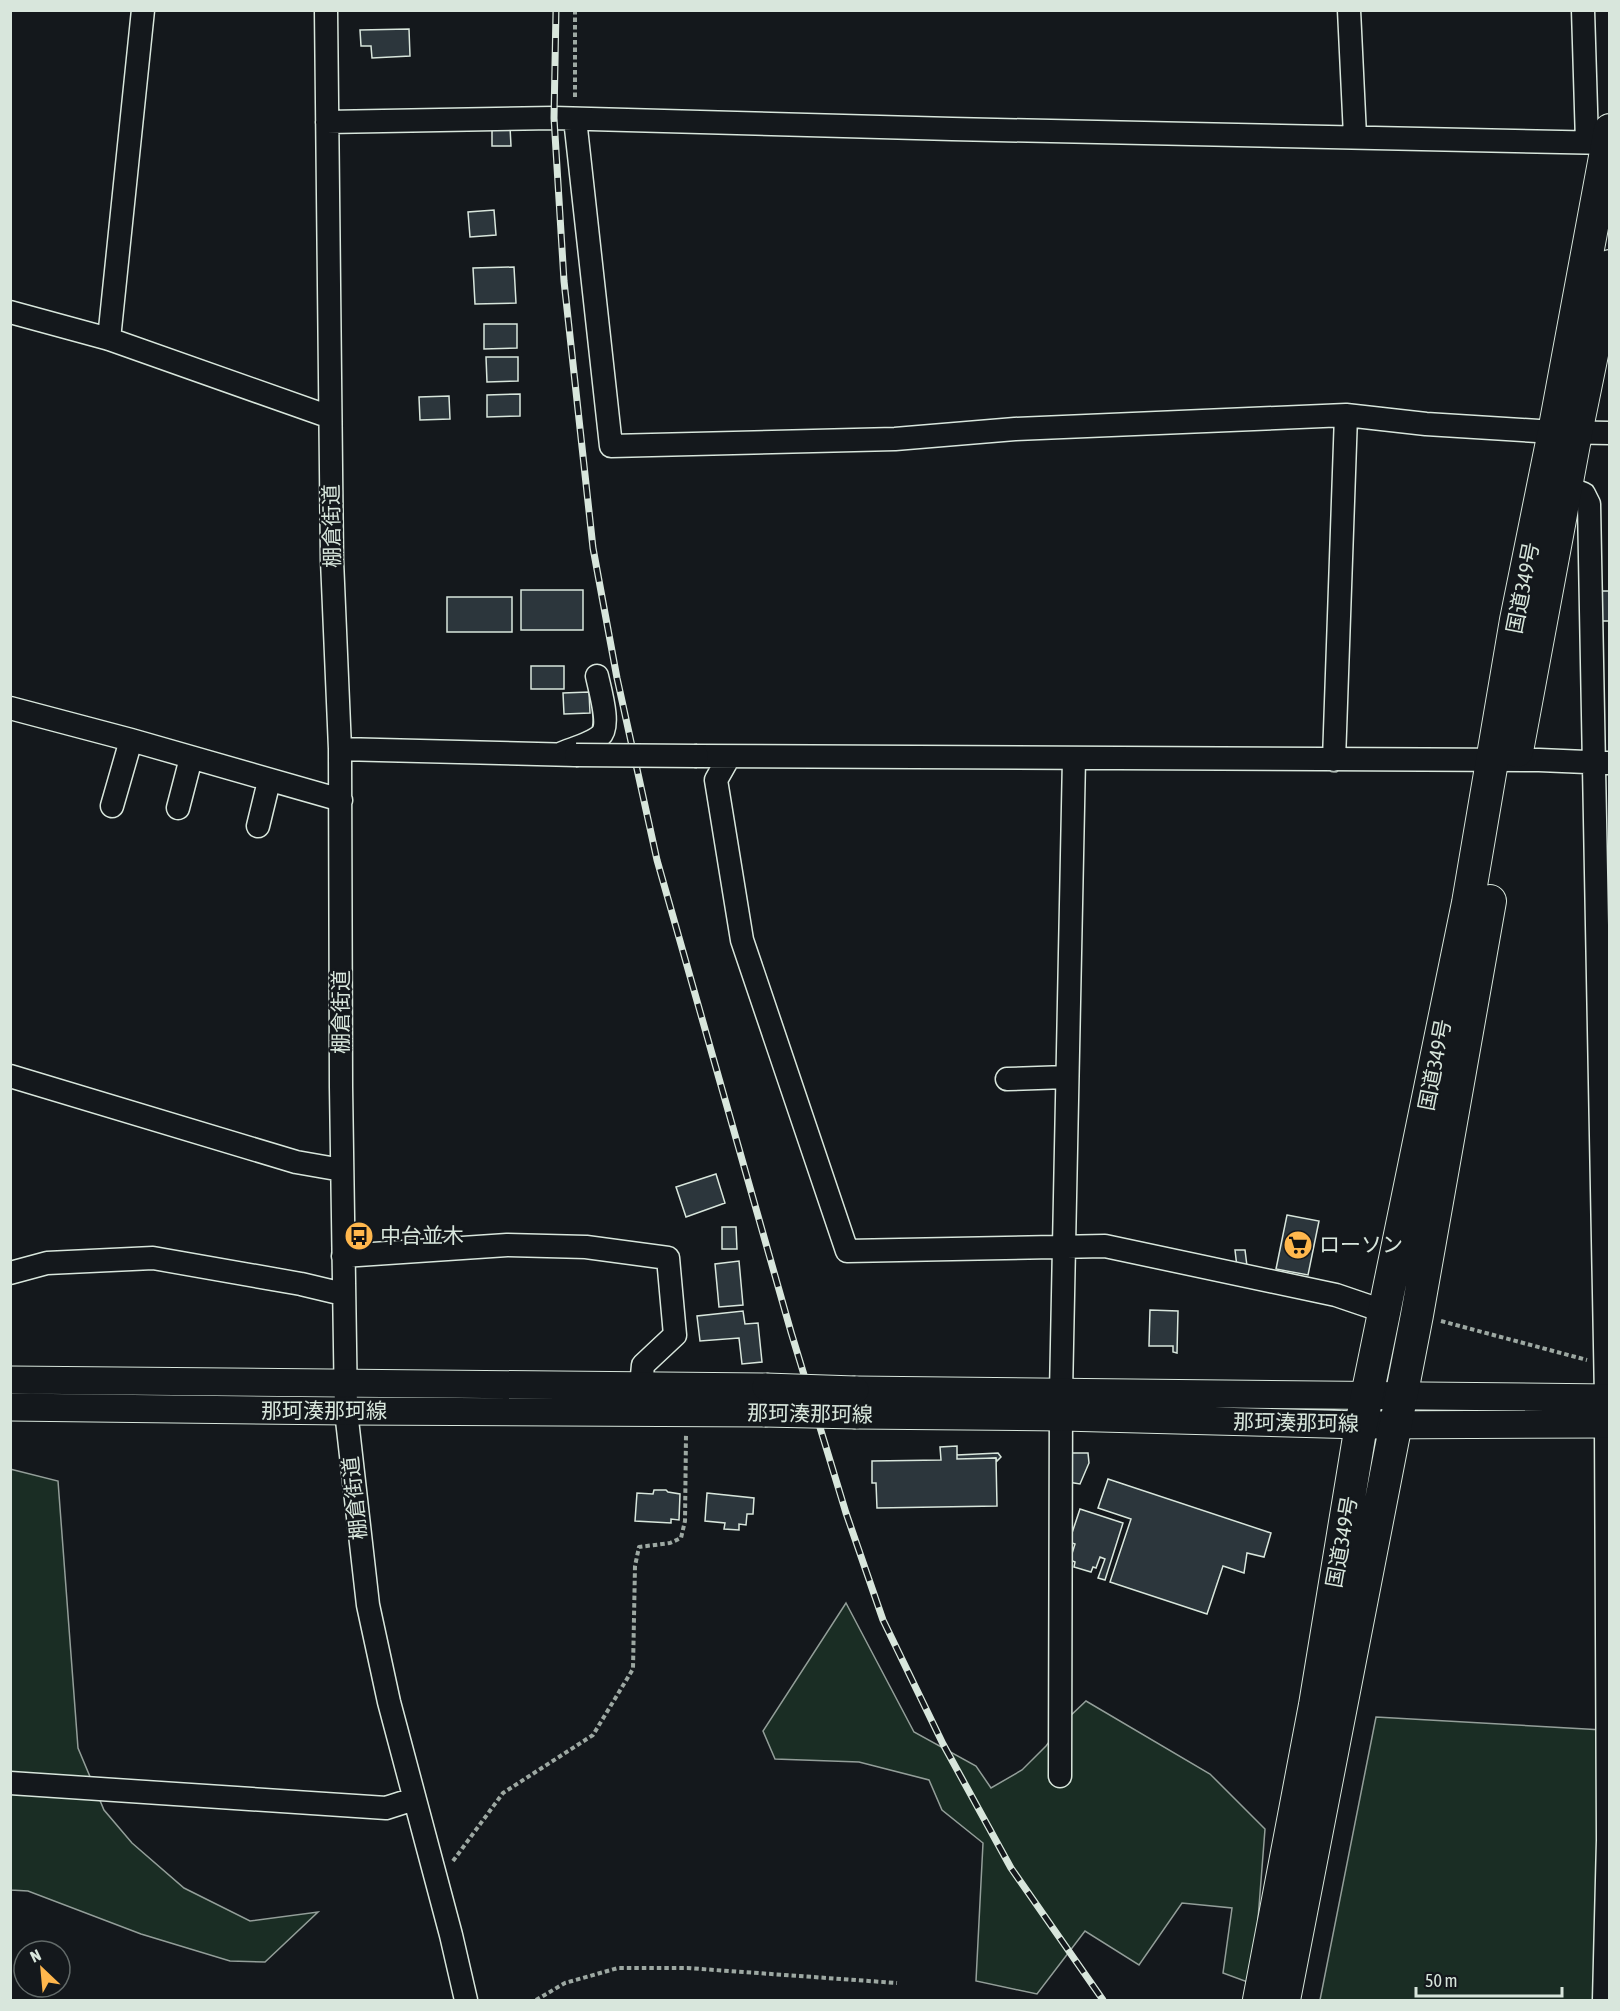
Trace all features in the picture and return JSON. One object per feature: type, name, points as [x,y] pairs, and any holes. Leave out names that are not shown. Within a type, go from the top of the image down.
[{"type":"highway","name":"国道349号","points":[[1259,2001],[1313,1717],[1367,1394],[1386,1312],[1468,903],[1504,761],[1566,487],[1565,433],[1571,334],[1603,139]]},
{"type":"highway","name":"国道349号","points":[[1284,2001],[1417,1315],[1504,761],[1516,620],[1565,433],[1605,309],[1610,266]]},
{"type":"main road","name":"那珂湊那珂線","points":[[10,1380],[641,1386],[765,1400]]},
{"type":"main road","name":"那珂湊那珂線","points":[[10,1407],[346,1411],[765,1400],[1062,1405],[1367,1394],[1608,1398]]},
{"type":"main road","name":"那珂湊那珂線","points":[[1062,1405],[1362,1425],[1608,1424]]},
{"type":"street","points":[[109,339],[143,10]]},
{"type":"street","name":"棚倉街道","points":[[326,10],[332,560],[341,800],[343,1294],[346,1411],[368,1605],[389,1702],[466,2001]]},
{"type":"street","points":[[1349,10],[1355,136]]},
{"type":"street","points":[[327,122],[554,118],[952,129],[1603,139],[1583,10]]},
{"type":"street","points":[[575,119],[611,446],[895,440],[1016,429],[1346,415],[1426,424],[1565,433],[1610,433]]},
{"type":"street","points":[[10,312],[109,339],[330,417]]},
{"type":"street","points":[[1335,760],[1346,415]]},
{"type":"street","points":[[1566,487],[1584,494],[1589,504],[1603,762],[1605,1365],[1608,1398]]},
{"type":"street","points":[[567,754],[601,736],[604,730],[604,711],[597,676]]},
{"type":"street","points":[[10,708],[341,800]]},
{"type":"street","points":[[112,806],[131,740]]},
{"type":"street","points":[[340,749],[729,757],[1603,762]]},
{"type":"street","points":[[729,757],[716,780],[742,940],[847,1251],[1105,1246],[1336,1295],[1386,1312]]},
{"type":"street","points":[[178,808],[191,758]]},
{"type":"street","points":[[1060,1776],[1064,1246],[1074,758]]},
{"type":"street","points":[[258,826],[269,781]]},
{"type":"street","points":[[10,1076],[296,1162],[342,1170]]},
{"type":"street","points":[[1007,1079],[1068,1077]]},
{"type":"street","points":[[343,1256],[507,1245],[586,1247],[668,1258],[675,1335],[643,1365],[641,1386]]},
{"type":"street","points":[[10,1273],[47,1263],[153,1258],[301,1284],[343,1294]]},
{"type":"street","points":[[1604,2001],[1609,1840],[1608,1424]]},
{"type":"street","points":[[10,1783],[386,1808],[414,1799]]},
{"type":"path","points":[[575,10],[575,119]]},
{"type":"path","points":[[1417,1315],[1605,1365]]},
{"type":"path","points":[[435,1874],[456,1859],[503,1793],[593,1735],[633,1669],[635,1566],[639,1547],[670,1543],[681,1538],[685,1521],[686,1438]]},
{"type":"path","points":[[536,2001],[565,1983],[618,1968],[687,1968],[897,1983]]},
{"type":"green space","points":[[10,1469],[58,1481],[78,1748],[104,1810],[132,1843],[184,1888],[250,1921],[318,1912],[265,1962],[230,1961],[141,1934],[28,1891],[11,1890]]},
{"type":"green space","points":[[846,1603],[914,1732],[976,1766],[991,1788],[1022,1770],[1086,1701],[1210,1774],[1265,1829],[1253,1984],[1223,1973],[1232,1908],[1182,1903],[1139,1965],[1085,1931],[1037,1994],[976,1981],[983,1843],[942,1810],[929,1780],[859,1762],[775,1759],[763,1731]]},
{"type":"green space","points":[[1376,1717],[1603,1730],[1609,2000],[1320,2000]]},
{"type":"building","points":[[409,29],[410,56],[372,58],[371,46],[361,46],[360,30]]},
{"type":"building","points":[[510,127],[511,146],[492,146],[492,128]]},
{"type":"building","points":[[494,210],[496,235],[470,237],[468,212]]},
{"type":"building","points":[[514,267],[516,303],[475,304],[473,268]]},
{"type":"building","points":[[484,324],[517,324],[517,348],[484,349]]},
{"type":"building","points":[[486,357],[518,357],[518,381],[487,382]]},
{"type":"building","points":[[520,394],[520,416],[487,417],[487,395]]},
{"type":"building","points":[[449,396],[450,419],[420,420],[419,397]]},
{"type":"building","points":[[521,590],[583,590],[583,630],[521,630]]},
{"type":"building","points":[[1600,591],[1610,591],[1610,621],[1601,621]]},
{"type":"building","points":[[447,597],[512,597],[512,632],[447,632]]},
{"type":"building","points":[[531,666],[564,666],[564,689],[531,689]]},
{"type":"building","points":[[589,692],[590,713],[564,714],[563,693]]},
{"type":"building","points":[[716,1174],[725,1203],[686,1217],[676,1187]]},
{"type":"building","name":"ローソン","points":[[1287,1215],[1319,1221],[1308,1275],[1276,1269]]},
{"type":"building","points":[[722,1227],[736,1227],[737,1249],[722,1249]]},
{"type":"building","points":[[1235,1250],[1245,1250],[1247,1266],[1237,1267]]},
{"type":"building","points":[[739,1261],[743,1305],[719,1307],[715,1264]]},
{"type":"building","points":[[1150,1310],[1178,1311],[1177,1353],[1173,1352],[1173,1346],[1149,1346]]},
{"type":"building","points":[[743,1311],[745,1324],[758,1323],[762,1362],[742,1364],[739,1338],[700,1341],[697,1316]]},
{"type":"building","points":[[957,1446],[957,1459],[996,1458],[997,1506],[877,1508],[876,1483],[872,1483],[872,1461],[941,1460],[940,1447]]},
{"type":"building","points":[[998,1453],[1001,1457],[997,1461],[996,1458],[957,1459],[957,1455]]},
{"type":"building","points":[[1069,1453],[1088,1453],[1089,1463],[1080,1484],[1068,1482]]},
{"type":"building","points":[[1108,1479],[1271,1533],[1264,1557],[1247,1553],[1244,1573],[1223,1566],[1207,1614],[1110,1582],[1131,1519],[1098,1508]]},
{"type":"building","points":[[654,1490],[666,1490],[680,1494],[679,1520],[671,1519],[671,1523],[635,1521],[637,1493],[653,1494]]},
{"type":"building","points":[[707,1493],[754,1498],[753,1514],[747,1514],[746,1525],[739,1524],[739,1530],[724,1529],[725,1523],[705,1521]]},
{"type":"building","points":[[1080,1509],[1123,1523],[1105,1580],[1098,1578],[1105,1559],[1100,1557],[1096,1568],[1093,1567],[1091,1572],[1074,1567],[1075,1562],[1070,1560],[1075,1544],[1069,1542]]},
{"type":"railway","points":[[556,10],[554,118],[564,281],[593,548],[617,678],[657,860],[791,1332],[846,1513],[883,1620],[943,1744],[1011,1868],[1103,2000]]},
{"type":"place","name":"中台並木","points":[[359,1236]]},
{"type":"place","name":"ローソン","points":[[1298,1245]]}]
